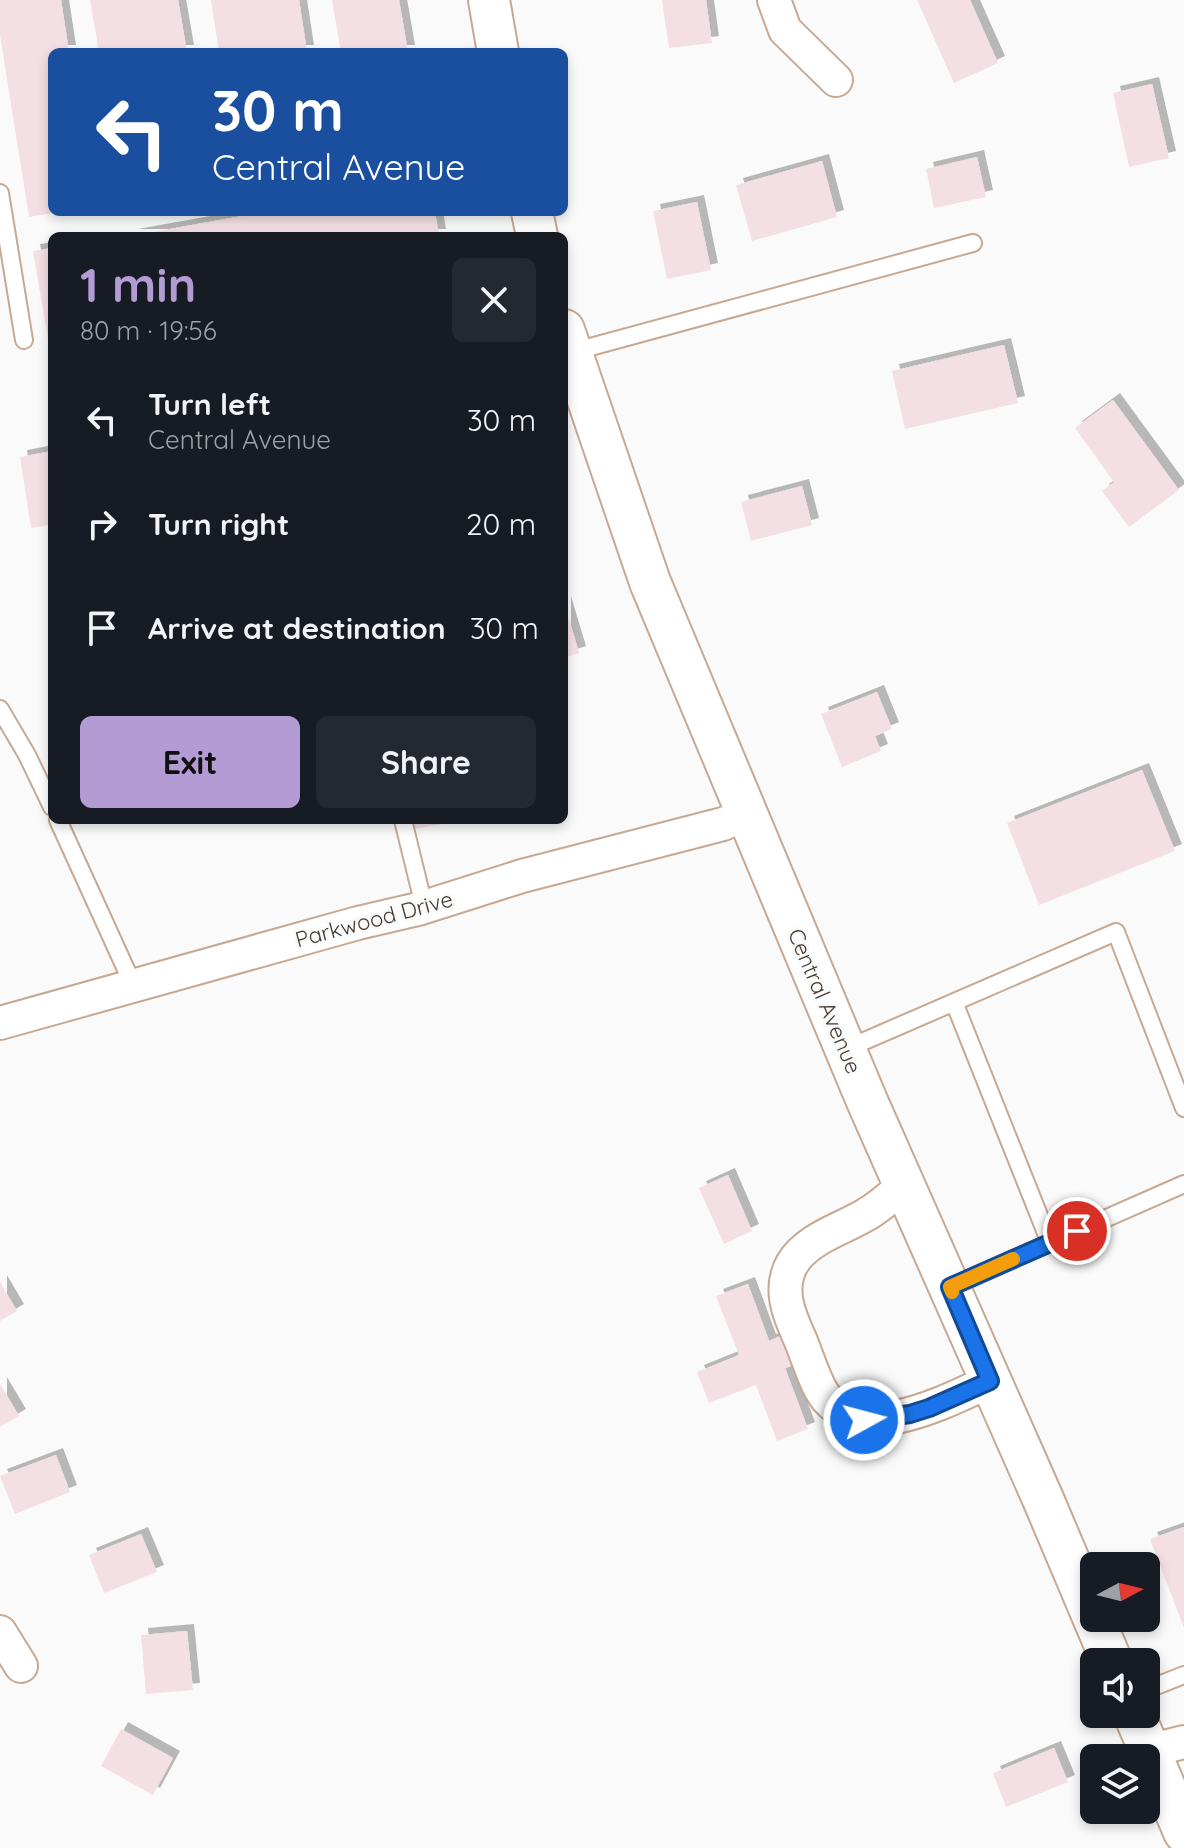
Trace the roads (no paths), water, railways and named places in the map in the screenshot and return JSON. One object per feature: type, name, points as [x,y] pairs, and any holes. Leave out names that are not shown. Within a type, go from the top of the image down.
[{"type":"street","points":[[489,0],[497,48]]},
{"type":"street","points":[[774,0],[785,30],[836,80]]},
{"type":"street","name":"Central Avenue","points":[[568,341],[650,582],[846,1049],[1106,1648]]},
{"type":"street","name":"Parkwood Drive","points":[[0,1023],[522,876],[723,824],[747,814]]},
{"type":"street","points":[[906,1184],[871,1212],[801,1251],[791,1266],[786,1287],[786,1307],[825,1397],[841,1412],[864,1420],[910,1414],[990,1381]]},
{"type":"street","points":[[0,1632],[21,1666]]},
{"type":"street","points":[[1148,1728],[1166,1746],[1184,1832]]},
{"type":"lane","points":[[0,193],[24,340]]},
{"type":"lane","points":[[568,341],[973,243]]},
{"type":"lane","points":[[0,709],[48,799]]},
{"type":"lane","points":[[60,824],[134,987]]},
{"type":"lane","points":[[404,824],[424,906]]},
{"type":"lane","points":[[846,1049],[1116,932],[1184,1108]]},
{"type":"lane","points":[[954,1002],[1050,1243]]},
{"type":"lane","points":[[950,1287],[1184,1184]]},
{"type":"lane","points":[[1160,1684],[1184,1675]]}]
